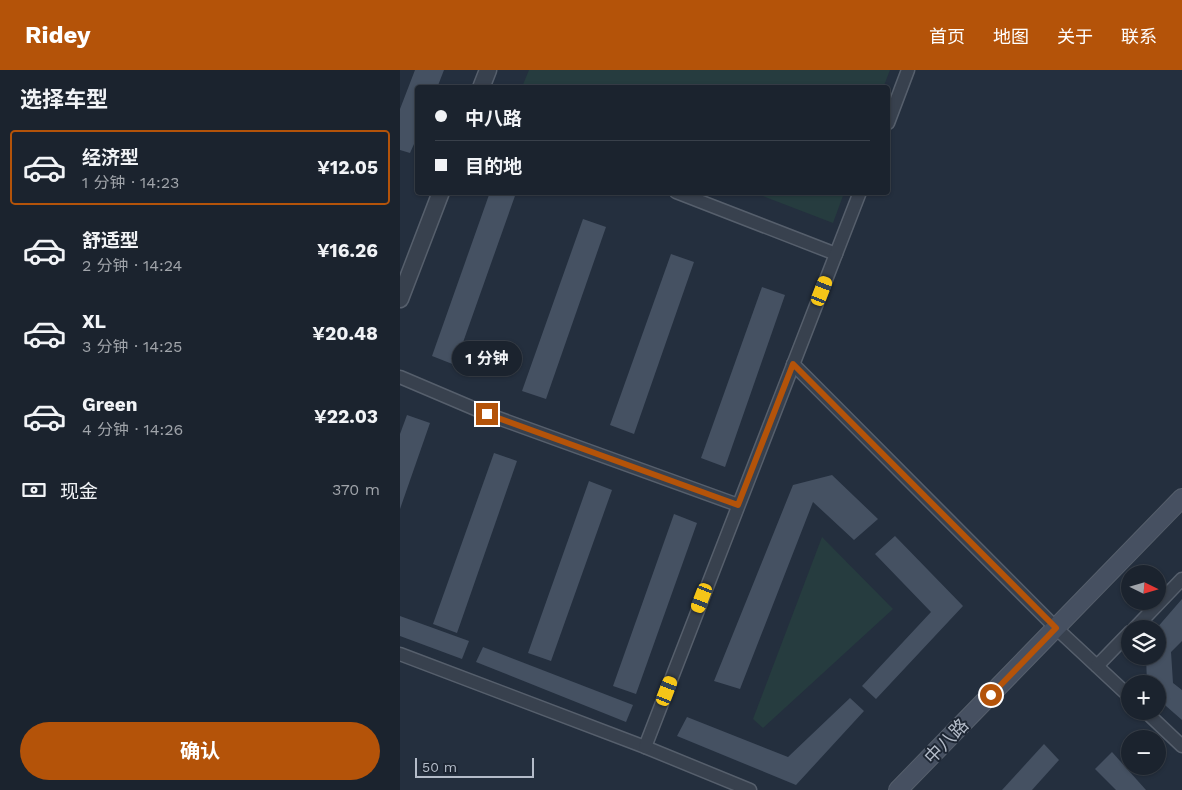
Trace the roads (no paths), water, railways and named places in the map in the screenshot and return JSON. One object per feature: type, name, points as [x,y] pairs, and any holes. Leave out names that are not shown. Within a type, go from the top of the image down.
[{"type":"main road","name":"中八路","points":[[898,790],[1182,498]]},
{"type":"street","points":[[482,85],[488,70]]},
{"type":"street","points":[[890,118],[908,70]]},
{"type":"street","points":[[400,299],[440,195]]},
{"type":"street","points":[[684,195],[836,254]]},
{"type":"street","points":[[645,747],[859,195]]},
{"type":"street","points":[[793,364],[1056,628],[1121,689]]},
{"type":"street","points":[[400,377],[487,414],[738,505]]},
{"type":"street","points":[[1143,620],[1182,579]]},
{"type":"street","points":[[1097,666],[1121,641]]},
{"type":"street","points":[[400,654],[645,747],[750,790]]},
{"type":"street","points":[[1155,720],[1182,746]]}]
